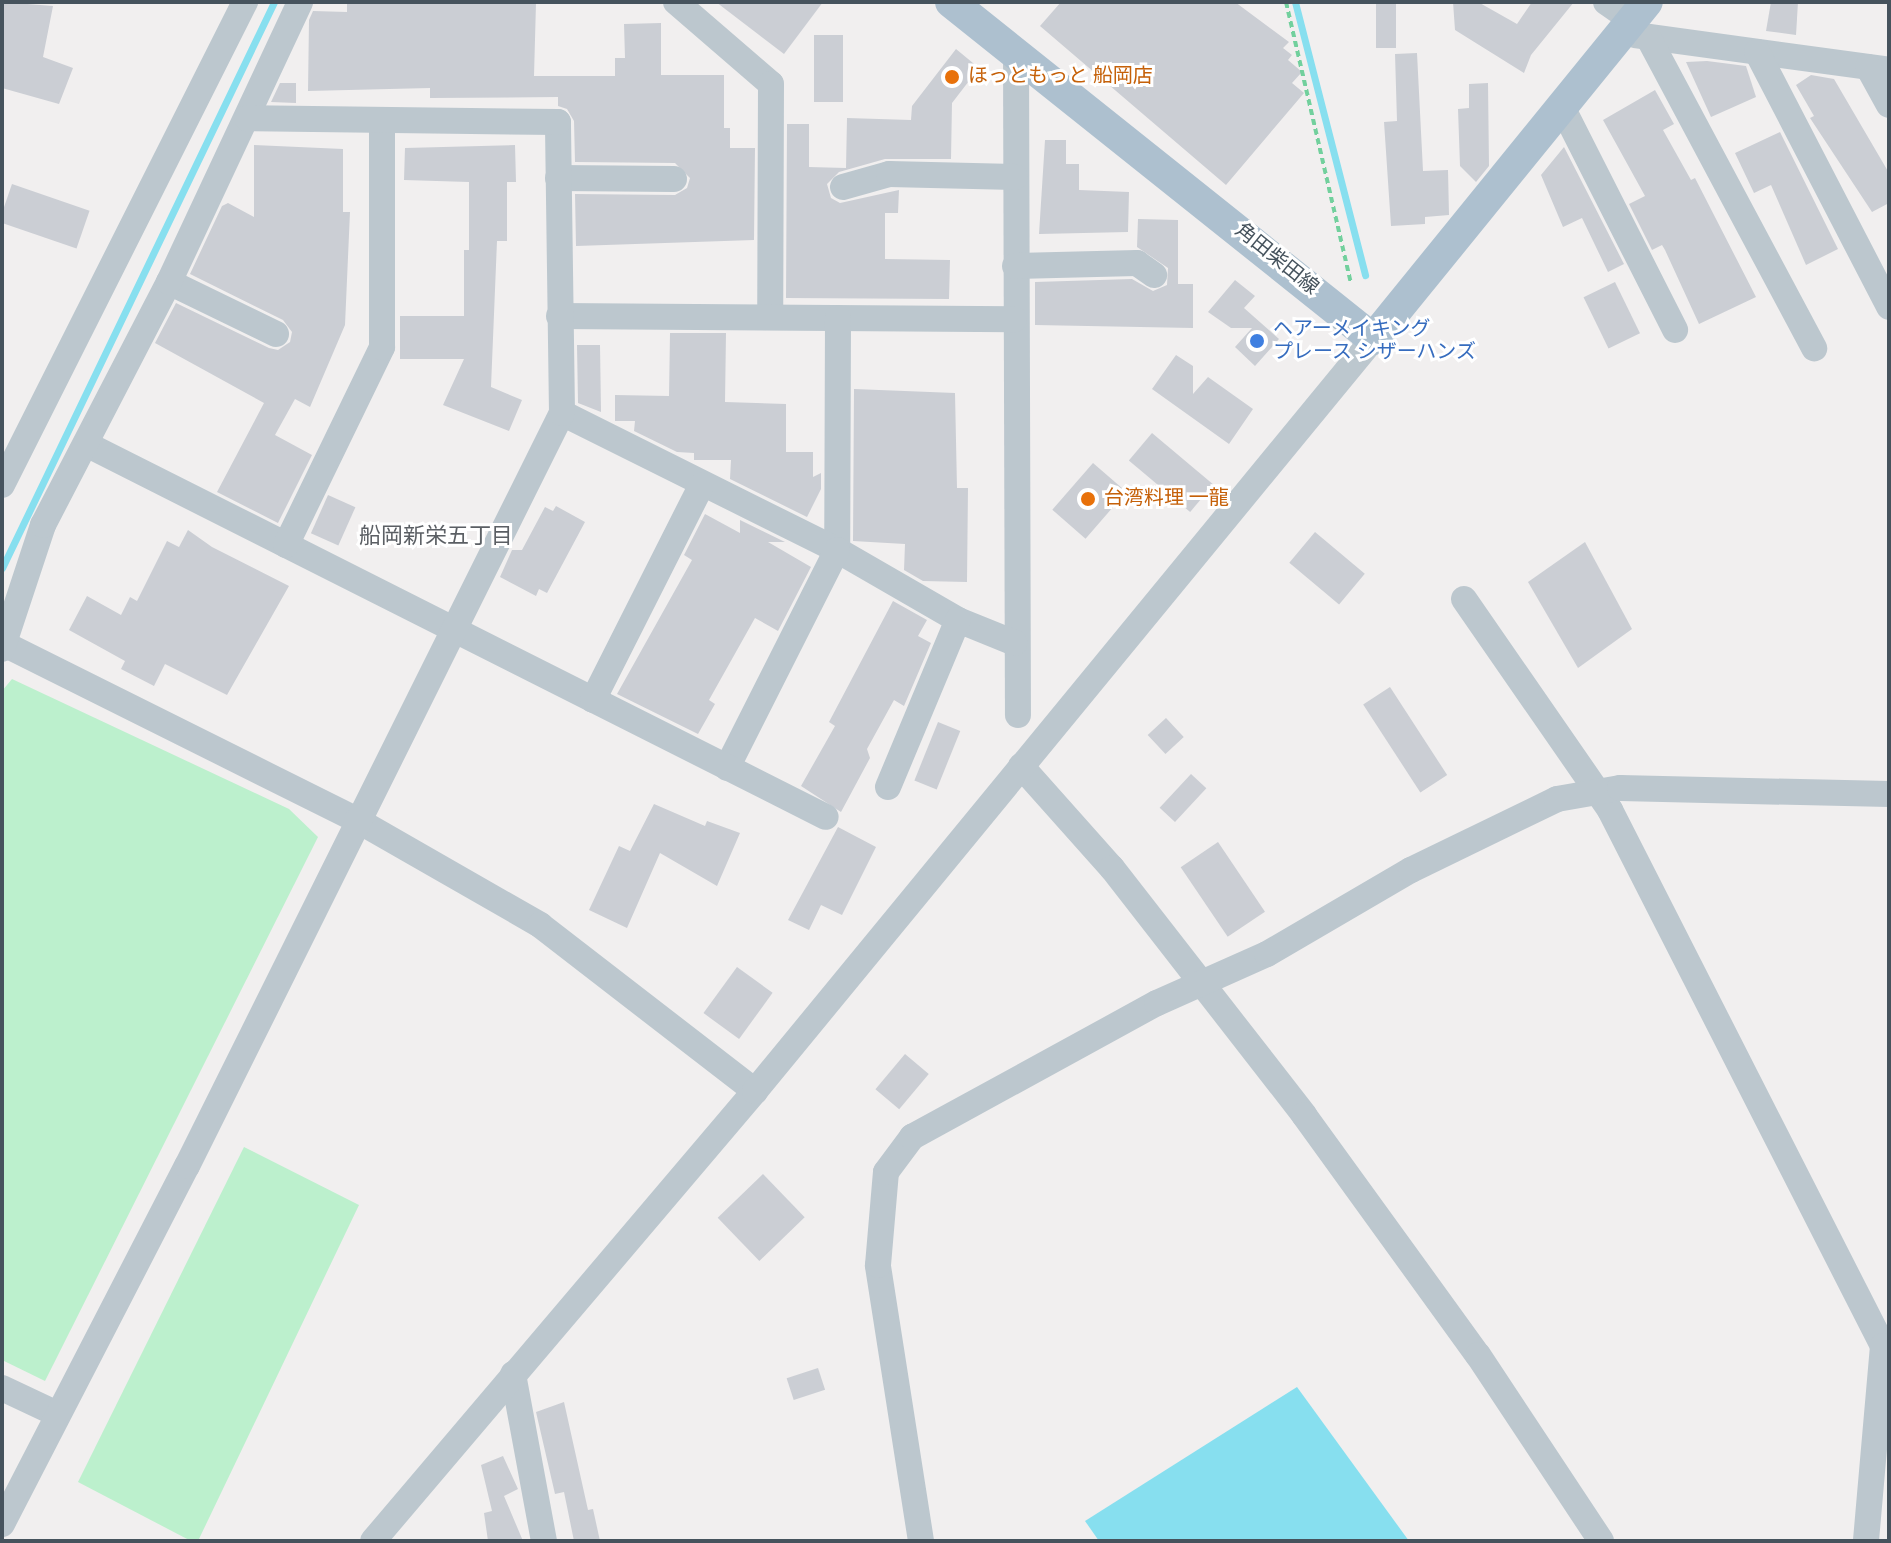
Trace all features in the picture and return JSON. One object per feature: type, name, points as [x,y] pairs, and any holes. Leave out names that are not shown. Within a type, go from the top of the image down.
[{"type":"main road","name":"角田柴田線","points":[[951,2],[1373,339]]},
{"type":"main road","points":[[1373,339],[1562,107],[1638,23]]},
{"type":"street","points":[[2,485],[11,448],[245,2]]},
{"type":"street","points":[[300,2],[169,282],[88,445],[43,525],[3,645],[357,820],[540,925],[755,1091]]},
{"type":"street","points":[[676,2],[771,84],[770,316]]},
{"type":"street","points":[[1606,2],[1638,23],[1757,52],[1879,68],[1889,105]]},
{"type":"street","points":[[1638,23],[1814,348]]},
{"type":"street","points":[[1757,52],[1889,307]]},
{"type":"street","points":[[1016,53],[1014,319],[1018,715]]},
{"type":"street","points":[[1562,107],[1675,330]]},
{"type":"street","points":[[2,1524],[562,413],[558,122],[247,118]]},
{"type":"street","points":[[286,545],[382,347],[382,122]]},
{"type":"street","points":[[843,187],[889,174],[1015,177]]},
{"type":"street","points":[[558,178],[674,179]]},
{"type":"street","points":[[1015,266],[1137,263],[1154,275]]},
{"type":"street","points":[[169,282],[276,334]]},
{"type":"street","points":[[559,316],[1014,319]]},
{"type":"street","points":[[727,768],[837,550],[838,318]]},
{"type":"street","points":[[373,1541],[755,1091],[1373,339]]},
{"type":"street","points":[[562,413],[701,486],[837,550],[958,620],[1015,643]]},
{"type":"street","points":[[88,445],[452,632],[826,817]]},
{"type":"street","points":[[593,700],[701,486]]},
{"type":"street","points":[[1464,599],[1596,789],[1883,1346],[1866,1541]]},
{"type":"street","points":[[888,787],[958,620]]},
{"type":"street","points":[[1021,766],[1112,868],[1205,985],[1478,1355],[1601,1541]]},
{"type":"street","points":[[921,1541],[878,1265],[886,1172],[912,1137],[1157,1003],[1205,985],[1411,870],[1557,799],[1596,789],[1889,794]]},
{"type":"street","points":[[513,1374],[544,1541]]},
{"type":"street","points":[[2,1388],[57,1414]]},
{"type":"path","points":[[1286,2],[1353,290]]},
{"type":"green space","points":[[12,679],[289,809],[318,837],[45,1381],[2,1360],[2,691]]},
{"type":"green space","points":[[244,1147],[359,1205],[198,1541],[191,1541],[78,1482]]},
{"type":"water","points":[[1297,1387],[1409,1541],[1099,1541],[1085,1521]]},
{"type":"building","points":[[2,2],[53,6],[43,57],[73,68],[59,104],[2,88]]},
{"type":"building","points":[[347,2],[536,3],[534,76],[615,76],[615,58],[625,58],[624,24],[661,23],[661,75],[724,75],[724,128],[730,128],[730,148],[755,148],[754,240],[576,246],[575,194],[675,195],[687,188],[690,178],[675,163],[575,162],[574,121],[567,109],[558,106],[558,97],[430,98],[430,88],[308,91],[309,20],[313,11],[347,12]]},
{"type":"building","points":[[716,2],[823,2],[784,54]]},
{"type":"building","points":[[1061,2],[1235,2],[1289,42],[1283,48],[1292,55],[1288,60],[1302,72],[1292,83],[1304,93],[1226,185],[1040,26]]},
{"type":"building","points":[[1376,2],[1396,2],[1396,48],[1376,48]]},
{"type":"building","points":[[1453,2],[1478,2],[1517,24],[1532,2],[1574,2],[1531,55],[1524,73],[1455,30]]},
{"type":"building","points":[[1771,2],[1798,2],[1796,35],[1766,31]]},
{"type":"building","points":[[814,35],[843,35],[843,102],[814,102]]},
{"type":"building","points":[[956,49],[979,68],[952,103],[951,159],[885,159],[839,172],[827,184],[831,198],[840,203],[899,190],[898,213],[885,213],[885,259],[950,260],[949,299],[786,298],[787,124],[809,124],[809,167],[846,168],[847,118],[911,120],[912,106]]},
{"type":"building","points":[[1417,53],[1423,171],[1448,170],[1449,215],[1425,217],[1425,224],[1391,226],[1384,122],[1397,121],[1395,54]]},
{"type":"building","points":[[1686,62],[1746,66],[1756,97],[1711,117]]},
{"type":"building","points":[[1811,75],[1834,79],[1889,173],[1889,203],[1872,212],[1810,118],[1814,116],[1796,85]]},
{"type":"building","points":[[280,83],[296,83],[296,103],[271,102]]},
{"type":"building","points":[[1488,83],[1489,166],[1476,182],[1460,166],[1458,109],[1469,108],[1469,84]]},
{"type":"building","points":[[1655,90],[1674,124],[1663,130],[1691,180],[1695,178],[1756,297],[1699,324],[1665,250],[1662,245],[1652,250],[1629,204],[1645,196],[1603,120]]},
{"type":"building","points":[[1780,132],[1838,249],[1806,265],[1771,185],[1754,193],[1735,153]]},
{"type":"building","points":[[1045,140],[1066,140],[1066,164],[1079,164],[1079,190],[1129,192],[1128,232],[1039,234]]},
{"type":"building","points":[[254,145],[343,149],[343,212],[350,212],[345,325],[310,407],[295,399],[275,435],[312,455],[278,523],[217,492],[264,403],[155,343],[176,303],[269,348],[278,350],[290,342],[292,332],[283,320],[190,274],[222,206],[228,203],[254,217]]},
{"type":"building","points":[[515,145],[516,182],[507,182],[507,241],[497,241],[491,387],[522,400],[509,431],[443,405],[464,359],[400,359],[400,316],[464,316],[464,250],[469,250],[469,182],[404,180],[405,148]]},
{"type":"building","points":[[1564,147],[1624,264],[1608,272],[1582,218],[1563,227],[1541,175]]},
{"type":"building","points":[[12,184],[90,211],[77,249],[2,223],[2,213]]},
{"type":"building","points":[[1138,219],[1178,220],[1178,284],[1193,284],[1193,328],[1035,325],[1035,282],[1132,279],[1153,291],[1167,285],[1168,268],[1137,247]]},
{"type":"building","points":[[1235,280],[1255,296],[1244,308],[1279,339],[1255,366],[1235,347],[1252,328],[1231,328],[1208,312]]},
{"type":"building","points":[[1615,282],[1640,333],[1609,349],[1584,297]]},
{"type":"building","points":[[670,333],[726,333],[725,402],[786,404],[786,452],[813,452],[813,477],[821,473],[821,489],[807,517],[730,479],[731,460],[694,460],[694,453],[677,452],[634,431],[635,421],[615,421],[615,395],[669,396]]},
{"type":"building","points":[[577,345],[600,345],[601,412],[578,403]]},
{"type":"building","points":[[1176,355],[1193,366],[1193,394],[1208,377],[1253,409],[1229,444],[1152,389]]},
{"type":"building","points":[[854,389],[955,393],[957,488],[968,488],[967,582],[923,581],[904,570],[905,544],[853,541]]},
{"type":"building","points":[[1152,433],[1213,484],[1190,512],[1129,461]]},
{"type":"building","points":[[1093,463],[1126,492],[1086,539],[1052,510]]},
{"type":"building","points":[[328,495],[355,507],[338,546],[311,533]]},
{"type":"building","points":[[556,506],[585,522],[547,593],[539,589],[536,596],[500,577],[512,550],[522,550],[545,507],[553,511]]},
{"type":"building","points":[[705,514],[740,533],[740,520],[785,542],[768,542],[811,567],[778,631],[755,618],[709,700],[715,704],[698,734],[617,694],[692,560],[684,555]]},
{"type":"building","points":[[188,530],[212,547],[289,586],[227,695],[165,664],[154,686],[121,669],[125,661],[69,630],[87,596],[121,615],[130,597],[137,601],[167,541],[179,547]]},
{"type":"building","points":[[1315,532],[1365,574],[1339,604],[1289,563]]},
{"type":"building","points":[[1585,542],[1632,629],[1578,668],[1528,582]]},
{"type":"building","points":[[893,601],[927,620],[918,636],[931,643],[904,706],[894,700],[867,749],[870,758],[841,812],[801,786],[835,726],[829,722]]},
{"type":"building","points":[[1390,687],[1447,775],[1420,792],[1363,704]]},
{"type":"building","points":[[1166,718],[1184,737],[1165,754],[1148,735]]},
{"type":"building","points":[[938,722],[960,731],[937,789],[914,780]]},
{"type":"building","points":[[1191,774],[1206,788],[1175,822],[1160,808]]},
{"type":"building","points":[[654,804],[705,826],[707,821],[740,833],[717,886],[660,853],[627,928],[589,910],[619,846],[630,851]]},
{"type":"building","points":[[838,827],[876,847],[842,915],[821,905],[809,930],[788,920]]},
{"type":"building","points":[[1218,842],[1265,912],[1228,937],[1181,867]]},
{"type":"building","points":[[737,967],[773,993],[739,1039],[703,1013]]},
{"type":"building","points":[[905,1054],[929,1074],[899,1109],[875,1089]]},
{"type":"building","points":[[763,1174],[805,1217],[759,1261],[718,1218]]},
{"type":"building","points":[[818,1368],[825,1390],[794,1400],[787,1378]]},
{"type":"building","points":[[564,1402],[588,1510],[593,1509],[600,1541],[574,1541],[564,1492],[555,1494],[536,1412]]},
{"type":"building","points":[[503,1456],[518,1489],[504,1496],[523,1541],[488,1541],[484,1513],[492,1511],[481,1465]]},
{"type":"waterway","points":[[2,568],[274,2]]},
{"type":"waterway","points":[[1295,2],[1365,275]]},
{"type":"place","name":"ほっともっと 船岡店","points":[[952,77]]},
{"type":"place","name":"ヘアーメイキング プレース シザーハンズ","points":[[1257,341]]},
{"type":"place","name":"台湾料理 一龍","points":[[1088,499]]},
{"type":"district","name":"船岡新栄五丁目","points":[[436,538]]}]
